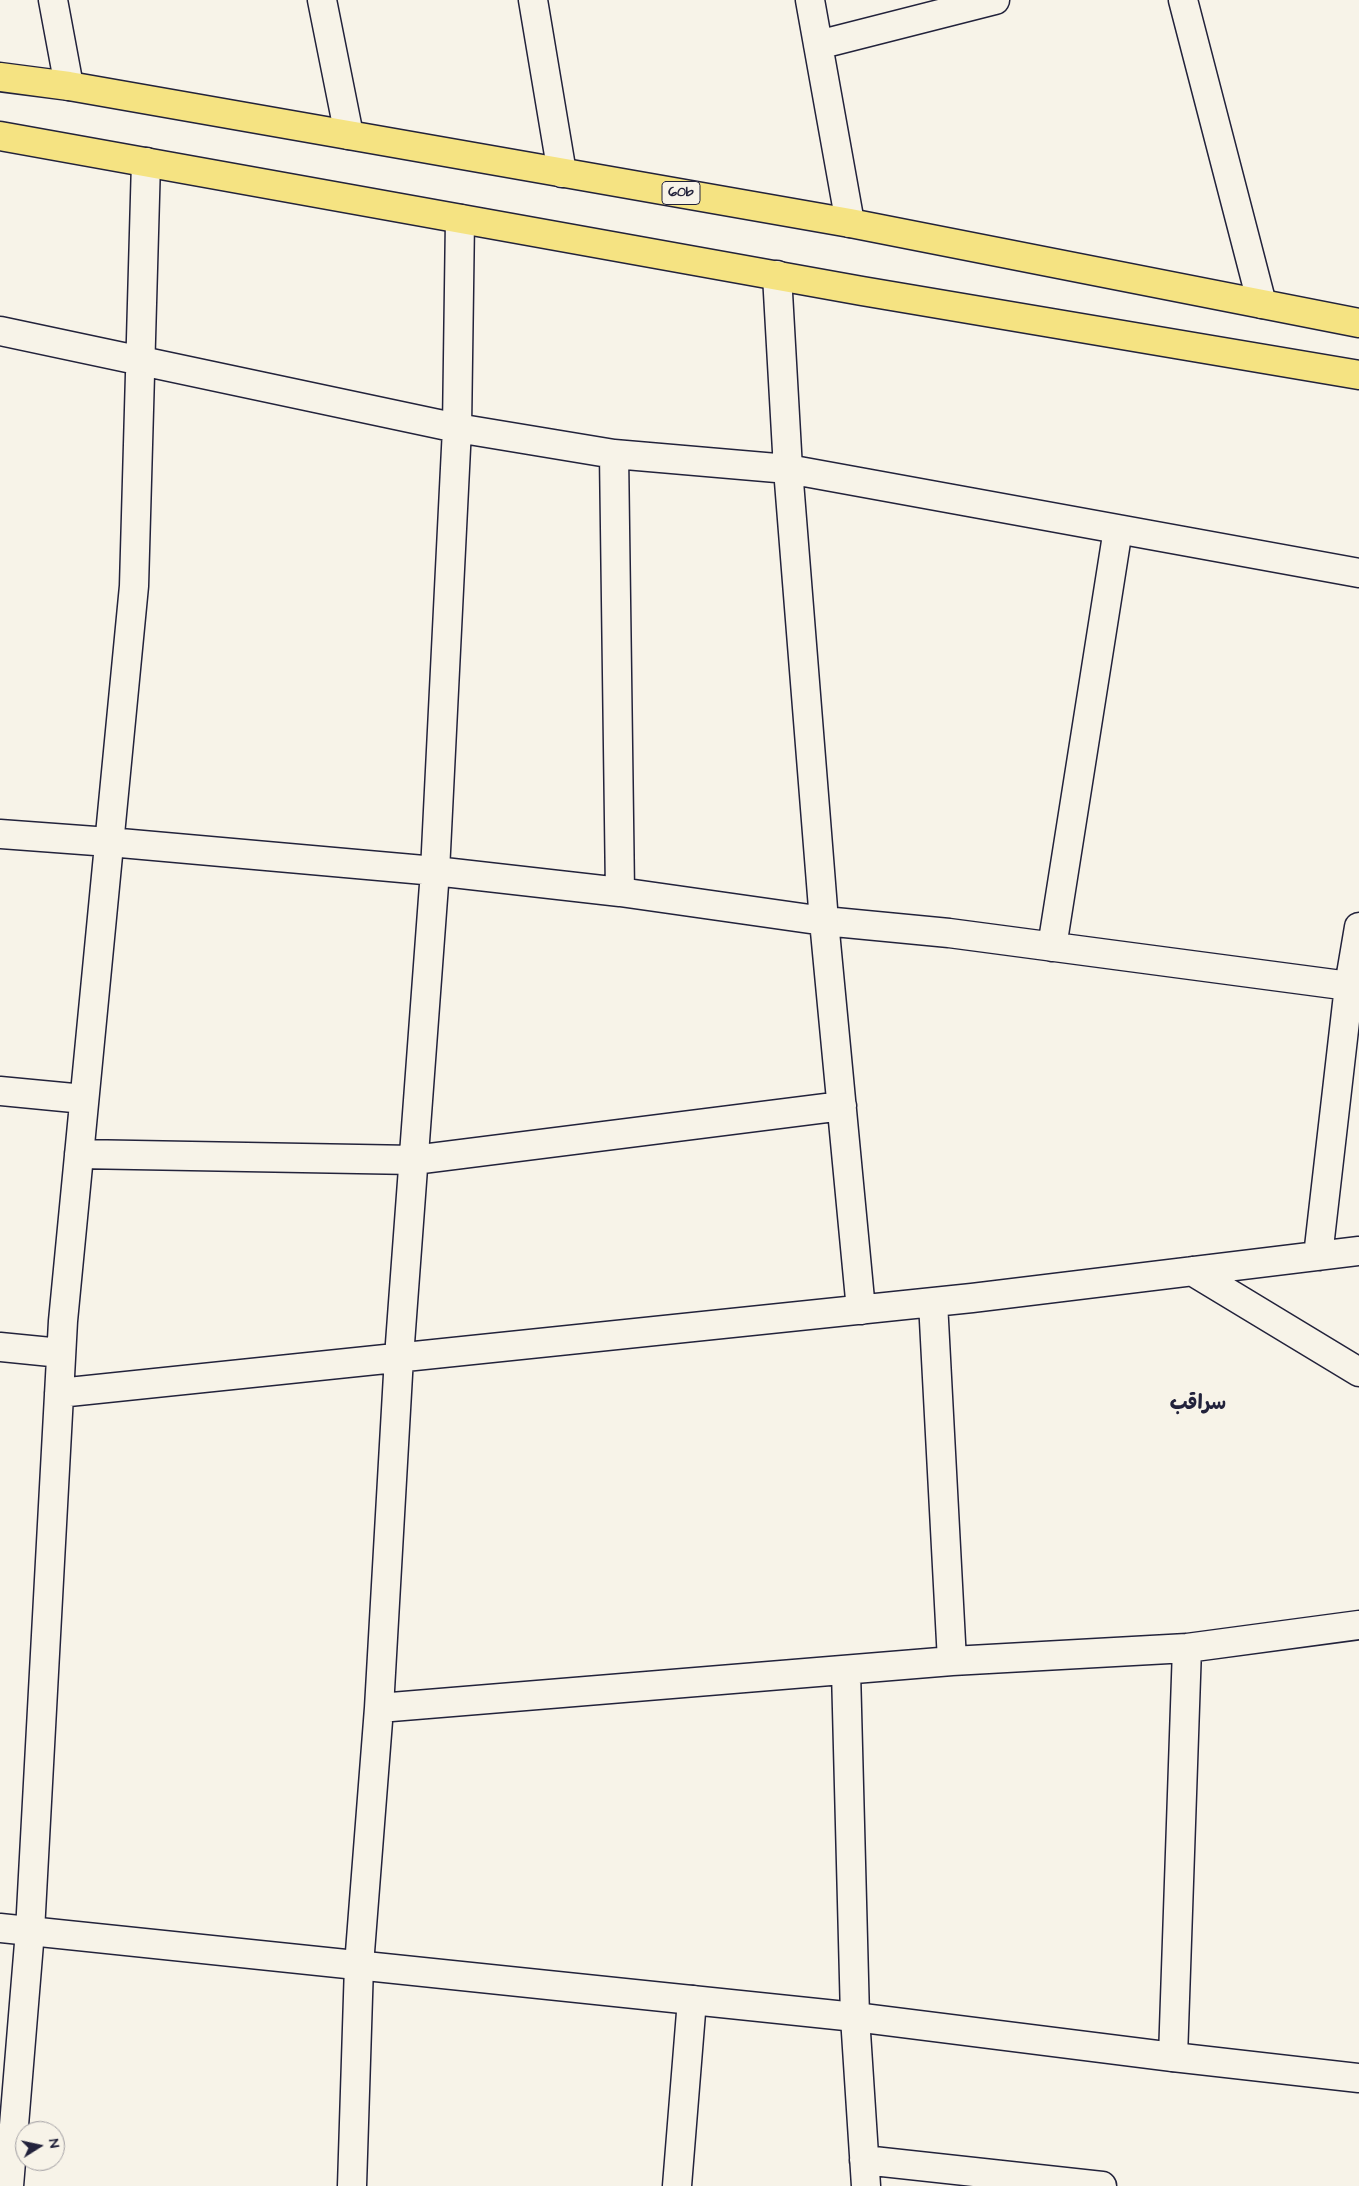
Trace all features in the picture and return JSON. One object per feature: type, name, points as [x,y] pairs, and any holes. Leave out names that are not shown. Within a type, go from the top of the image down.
[{"type":"main road","name":"60b","points":[[0,77],[70,86],[850,223],[1359,323]]},
{"type":"main road","points":[[0,136],[777,276],[1359,375]]},
{"type":"street","points":[[53,0],[70,86]]},
{"type":"street","points":[[322,0],[349,135]]},
{"type":"street","points":[[533,0],[562,173]]},
{"type":"street","points":[[810,0],[850,223]]},
{"type":"street","points":[[818,44],[995,0]]},
{"type":"street","points":[[1183,0],[1262,304]]},
{"type":"street","points":[[9,2186],[30,1931],[61,1353],[108,842],[134,586],[146,162]]},
{"type":"street","points":[[352,2186],[359,1965],[379,1708],[399,1357],[435,871],[457,428],[460,218]]},
{"type":"street","points":[[777,276],[788,469],[824,921],[862,1310]]},
{"type":"street","points":[[0,331],[457,428],[614,454],[788,469],[1359,573]]},
{"type":"street","points":[[614,454],[620,892]]},
{"type":"street","points":[[1052,947],[1118,529]]},
{"type":"street","points":[[0,834],[435,871],[620,892],[824,921],[949,934],[1349,986]]},
{"type":"street","points":[[1318,1256],[1349,986],[1358,933]]},
{"type":"street","points":[[0,1091],[84,1098]]},
{"type":"street","points":[[79,1154],[414,1160],[842,1106]]},
{"type":"street","points":[[59,1393],[862,1310],[1359,1250]]},
{"type":"street","points":[[1192,1271],[1359,1372]]},
{"type":"street","points":[[934,1302],[952,1661]]},
{"type":"street","points":[[0,1347],[61,1353]]},
{"type":"street","points":[[379,1708],[952,1661],[1186,1648],[1359,1625]]},
{"type":"street","points":[[1173,2057],[1186,1648]]},
{"type":"street","points":[[846,1671],[855,2017],[865,2173],[1102,2186]]},
{"type":"street","points":[[0,1928],[855,2017],[1173,2057],[1359,2078]]},
{"type":"street","points":[[677,2186],[692,2000]]},
{"type":"district","name":"سراقب","points":[[1198,1405]]}]
